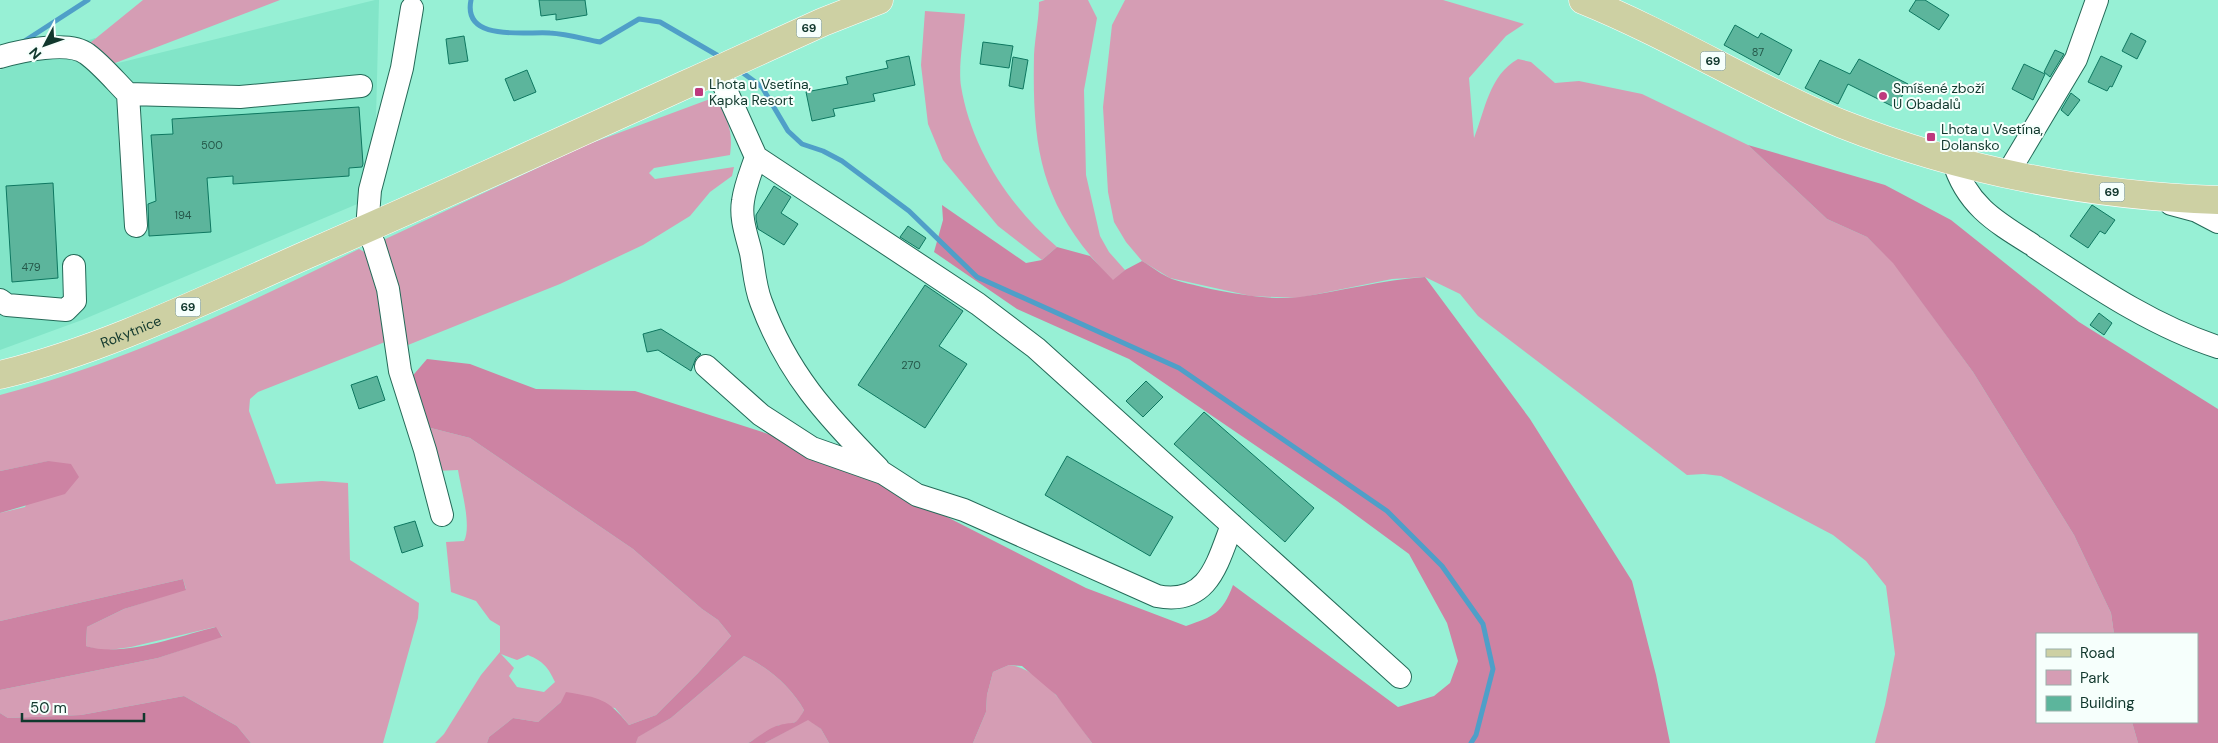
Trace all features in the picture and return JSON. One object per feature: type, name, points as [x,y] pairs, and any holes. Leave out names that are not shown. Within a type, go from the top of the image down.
[{"type":"main road","name":"69","points":[[366,229],[823,22],[879,0]]},
{"type":"main road","name":"69","points":[[1591,1],[1842,123],[1953,160],[2008,173],[2129,194],[2218,200]]},
{"type":"main road","name":"Rokytnice","points":[[0,375],[50,360],[138,329],[366,229]]},
{"type":"street","points":[[2008,173],[2076,59],[2097,0]]},
{"type":"street","points":[[412,8],[402,68],[370,190],[366,229],[374,244],[388,289],[400,371],[425,450],[442,515]]},
{"type":"street","points":[[0,57],[18,52],[68,47],[86,52],[128,94],[136,226]]},
{"type":"street","points":[[726,66],[756,157],[743,202],[743,221],[760,300],[790,364],[812,397],[829,418],[883,473],[917,495],[964,510],[1134,587],[1157,596],[1172,599],[1186,597],[1196,592],[1206,582],[1218,562],[1232,525]]},
{"type":"street","points":[[128,94],[240,97],[361,86]]},
{"type":"street","points":[[756,157],[978,304],[1029,343],[1400,677]]},
{"type":"street","points":[[1953,160],[1963,185],[1982,210],[2033,246],[2139,312],[2184,334],[2218,347]]},
{"type":"street","points":[[2129,194],[2197,211],[2218,222]]},
{"type":"street","points":[[0,300],[7,304],[66,310],[75,302],[74,266]]},
{"type":"street","points":[[706,366],[761,415],[797,440],[812,448],[883,473]]},
{"type":"shaded area","points":[[379,0],[374,197],[82,320],[0,350],[0,70],[95,38],[110,65]]},
{"type":"shaded area","points":[[1748,145],[1885,185],[1951,220],[2079,322],[2218,409],[2218,743],[2138,743],[2132,723],[2198,723],[2198,633],[2114,633],[2111,613],[2074,535],[1973,372],[1893,263],[1867,237],[1827,219]]},
{"type":"shaded area","points":[[942,205],[1026,263],[1042,260],[1057,247],[1090,256],[1113,280],[1125,270],[1142,261],[1168,277],[1185,283],[1236,294],[1287,298],[1425,277],[1530,419],[1632,581],[1656,675],[1670,743],[1092,743],[1056,695],[1022,666],[1009,665],[993,672],[987,695],[986,712],[973,743],[829,743],[821,729],[808,720],[765,743],[748,743],[772,728],[796,721],[804,710],[786,686],[762,666],[744,656],[671,718],[638,737],[636,743],[487,743],[489,737],[513,718],[538,722],[561,702],[566,692],[595,698],[608,704],[629,725],[656,715],[698,673],[731,636],[718,620],[702,609],[633,549],[470,438],[423,426],[409,380],[427,359],[470,364],[536,389],[635,391],[812,448],[1086,588],[1186,626],[1216,613],[1225,602],[1233,585],[1398,707],[1434,696],[1450,683],[1458,661],[1447,623],[1409,554],[1337,501],[1129,359],[1017,309],[934,252],[943,220]]},
{"type":"shaded area","points":[[48,461],[71,464],[79,477],[65,494],[0,513],[0,471]]},
{"type":"shaded area","points":[[183,579],[186,590],[124,609],[87,627],[86,646],[100,649],[133,648],[216,627],[222,637],[158,658],[0,690],[0,621]]},
{"type":"shaded area","points":[[184,696],[237,726],[251,743],[0,743],[0,713],[8,718],[81,715]]},
{"type":"green space","points":[[143,0],[280,0],[110,65],[90,43]]},
{"type":"green space","points":[[1045,0],[1088,0],[1097,18],[1084,90],[1086,175],[1100,236],[1109,252],[1125,270],[1113,281],[1070,229],[1056,203],[1046,178],[1039,151],[1034,90],[1034,55],[1039,2]]},
{"type":"green space","points":[[1125,0],[1443,0],[1524,24],[1506,36],[1469,78],[1474,138],[1494,84],[1500,74],[1518,59],[1531,62],[1555,83],[1579,81],[1642,94],[1748,145],[1827,219],[1867,237],[1893,262],[1973,372],[2074,535],[2111,613],[2114,633],[2036,633],[2036,723],[2132,723],[2138,743],[1875,743],[1895,654],[1886,586],[1866,561],[1833,535],[1721,476],[1687,475],[1478,316],[1460,294],[1425,277],[1392,279],[1298,298],[1251,296],[1170,278],[1142,261],[1126,242],[1114,222],[1108,192],[1103,107],[1112,25]]},
{"type":"green space","points":[[925,11],[965,14],[960,78],[966,109],[983,154],[995,175],[1024,214],[1057,247],[1042,260],[998,226],[943,160],[928,124],[921,65]]},
{"type":"green space","points":[[710,99],[719,103],[728,122],[731,140],[730,155],[654,168],[649,173],[655,179],[734,167],[732,176],[710,192],[690,216],[643,245],[560,284],[408,345],[404,342],[379,242],[589,144]]},
{"type":"green space","points":[[359,249],[366,253],[378,289],[385,342],[258,392],[250,399],[249,411],[276,484],[322,481],[348,483],[350,560],[419,603],[418,618],[383,743],[251,743],[237,726],[184,696],[81,715],[8,718],[0,713],[0,690],[158,658],[222,636],[215,627],[131,647],[102,651],[86,646],[87,627],[124,609],[186,589],[183,579],[0,621],[0,513],[25,507],[49,461],[0,471],[0,395],[47,382],[93,366],[183,331]]},
{"type":"green space","points":[[423,426],[470,438],[633,549],[702,609],[718,620],[731,636],[698,673],[656,715],[629,725],[615,708],[561,702],[538,722],[513,718],[489,737],[487,743],[435,743],[444,734],[481,675],[500,652],[500,626],[490,620],[476,601],[451,592],[446,542],[464,541],[467,526],[466,517],[458,470],[436,471]],"holes":[[[501,654],[517,660],[528,655],[538,660],[547,668],[555,682],[544,692],[517,687],[509,676],[514,668]]]},
{"type":"green space","points":[[744,656],[770,672],[793,693],[804,710],[799,720],[789,725],[779,725],[748,743],[636,743],[637,737],[671,718]]},
{"type":"green space","points":[[1009,665],[1022,668],[1045,684],[1056,695],[1092,743],[973,743],[986,712],[987,695],[993,672]]},
{"type":"green space","points":[[808,719],[821,729],[829,743],[765,743]]},
{"type":"building","points":[[539,0],[585,0],[587,15],[556,20],[556,14],[541,16]]},
{"type":"building","points":[[1916,0],[1925,0],[1949,15],[1939,30],[1909,11]]},
{"type":"building","points":[[1735,25],[1758,38],[1761,33],[1792,50],[1779,75],[1724,45]]},
{"type":"building","points":[[2131,33],[2146,41],[2137,59],[2122,51]]},
{"type":"building","points":[[464,36],[468,61],[449,64],[446,39]]},
{"type":"building","points":[[983,42],[1013,46],[1009,68],[980,64]]},
{"type":"building","points":[[2055,50],[2064,54],[2050,77],[2044,72]]},
{"type":"building","points":[[909,56],[915,85],[873,94],[875,101],[833,109],[835,116],[812,121],[806,92],[848,84],[846,77],[888,68],[886,61]]},
{"type":"building","points":[[2101,56],[2122,66],[2112,87],[2110,86],[2107,91],[2088,82]]},
{"type":"building","points":[[1013,57],[1028,60],[1023,89],[1009,86]]},
{"type":"building","points":[[1859,59],[1908,84],[1896,108],[1848,84],[1838,104],[1805,88],[1820,60],[1850,74]]},
{"type":"building","points":[[2024,64],[2045,74],[2033,100],[2012,89]]},
{"type":"building","points":[[527,70],[536,92],[514,101],[505,79]]},
{"type":"building","points":[[2071,93],[2080,100],[2068,116],[2061,110]]},
{"type":"building","points":[[359,107],[363,164],[362,167],[349,168],[349,176],[233,184],[233,176],[207,178],[211,232],[149,236],[148,204],[156,201],[151,135],[173,134],[172,119]]},
{"type":"building","points":[[53,183],[58,278],[12,282],[6,186]]},
{"type":"building","points":[[774,186],[791,197],[781,213],[798,224],[784,245],[758,229],[756,219],[756,215]]},
{"type":"building","points":[[2092,205],[2115,220],[2105,234],[2100,231],[2088,248],[2070,236]]},
{"type":"building","points":[[908,226],[926,238],[919,249],[900,237]]},
{"type":"building","points":[[925,285],[963,311],[939,346],[967,364],[925,428],[858,385]]},
{"type":"building","points":[[2099,313],[2112,323],[2104,335],[2090,325]]},
{"type":"building","points":[[661,329],[701,354],[696,358],[691,371],[658,350],[647,352],[643,334]]},
{"type":"building","points":[[377,376],[385,400],[359,409],[351,385]]},
{"type":"building","points":[[1146,381],[1163,397],[1143,417],[1126,401]]},
{"type":"building","points":[[1204,412],[1314,508],[1285,542],[1174,444]]},
{"type":"building","points":[[1067,456],[1173,517],[1150,556],[1045,495]]},
{"type":"building","points":[[415,521],[423,546],[402,553],[394,527]]},
{"type":"waterway","points":[[23,42],[88,0]]},
{"type":"waterway","points":[[471,0],[471,14],[476,23],[486,29],[499,32],[569,35],[600,42],[639,19],[660,22],[722,58]]},
{"type":"waterway","points":[[739,70],[762,87],[788,131],[802,144],[823,151],[842,161],[909,211],[977,277],[1179,368],[1387,511],[1442,566],[1483,624],[1493,669],[1476,735],[1471,743]]},
{"type":"place","name":"Lhota u Vsetína, Kapka Resort","points":[[699,92]]},
{"type":"place","name":"Smíšené zboží U Obadalů","points":[[1883,96]]},
{"type":"place","name":"Lhota u Vsetína, Dolansko","points":[[1931,137]]}]
